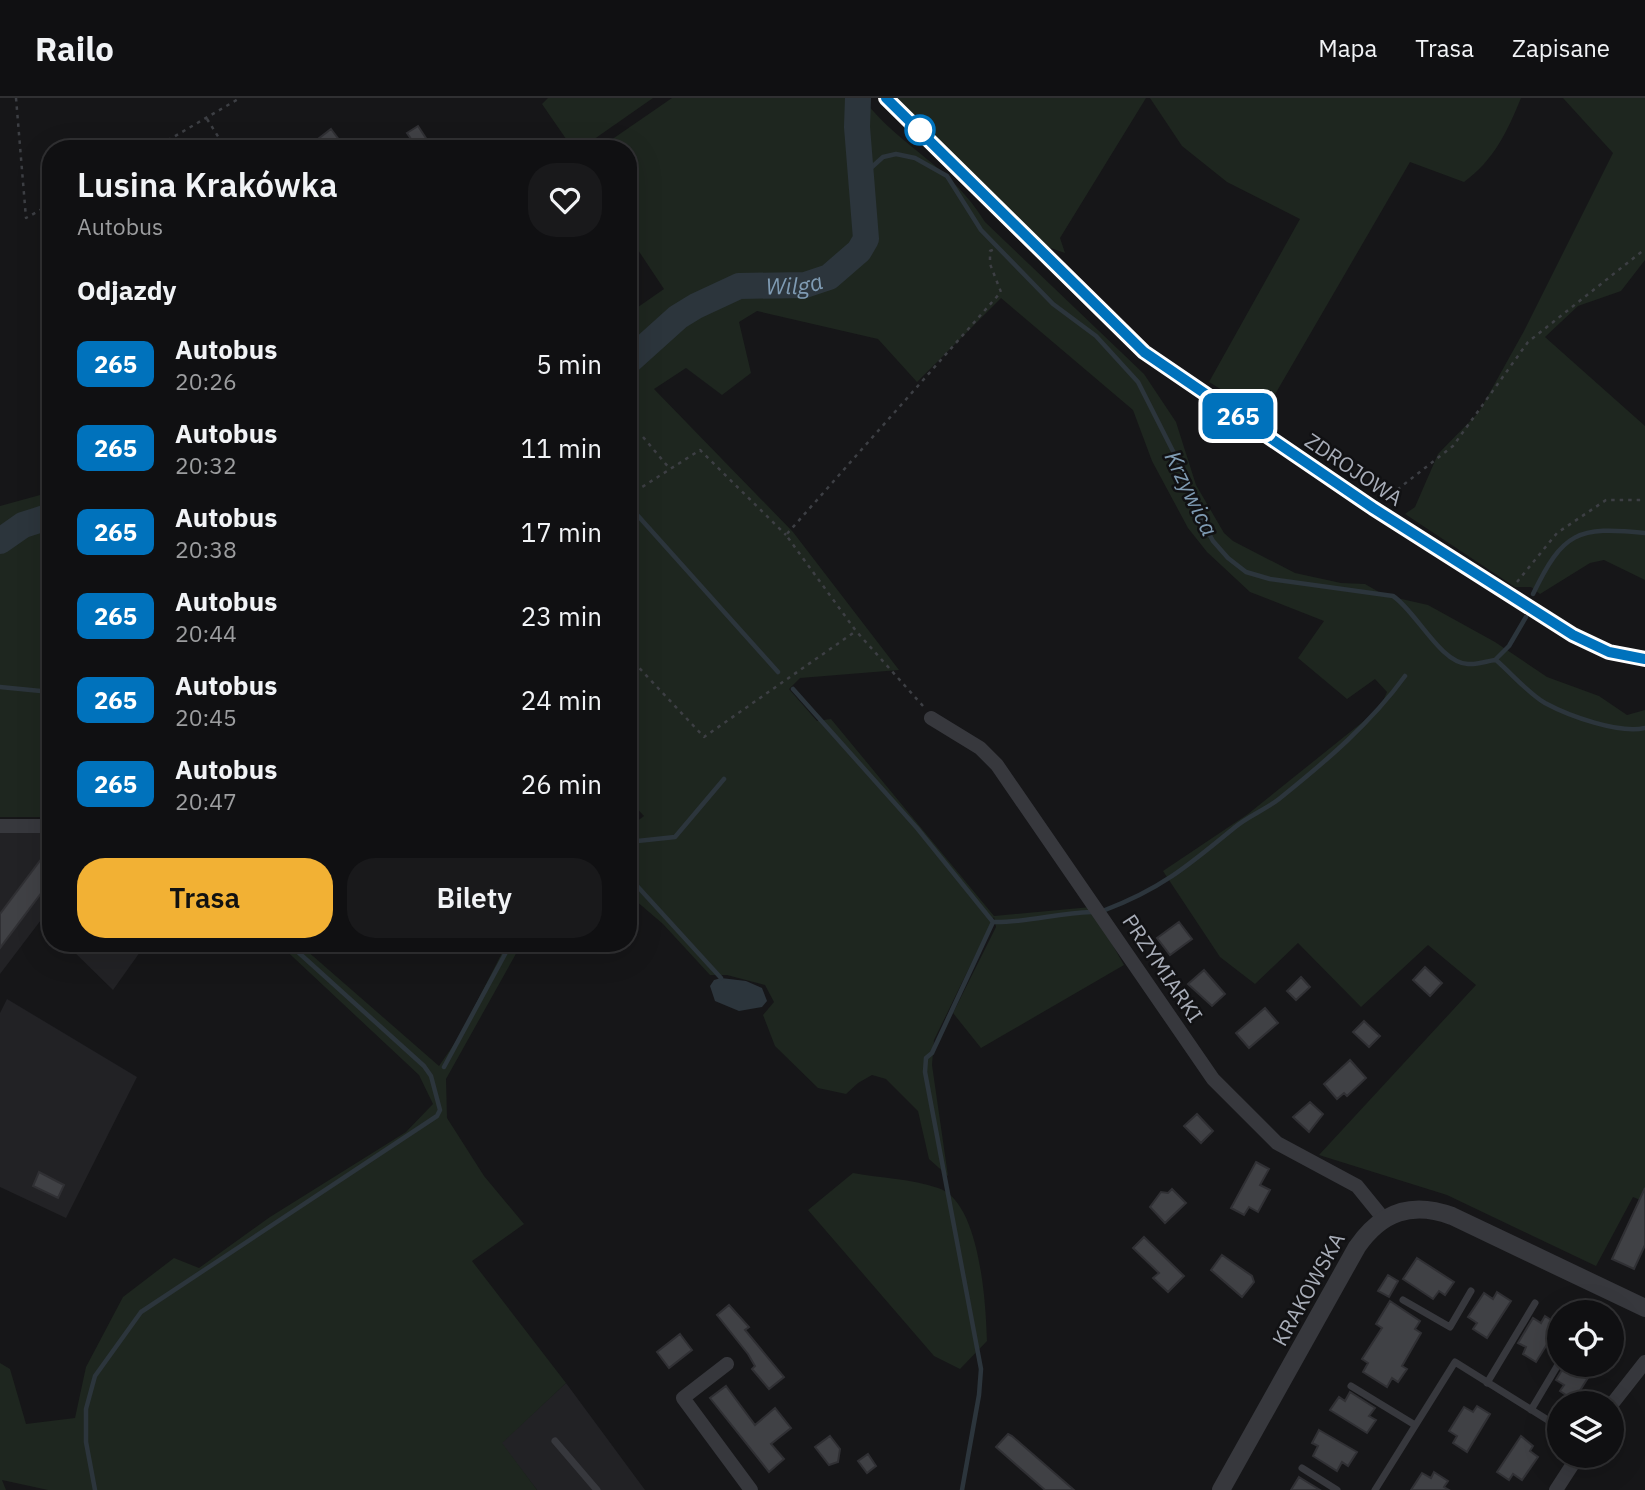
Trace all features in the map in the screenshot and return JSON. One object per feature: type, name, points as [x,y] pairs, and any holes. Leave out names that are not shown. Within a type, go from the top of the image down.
[{"type":"street","name":"ZDROJOWA","points":[[886,98],[1144,352],[1373,508],[1573,635],[1609,652],[1645,659]]},
{"type":"street","name":"PRZYMIARKI","points":[[932,718],[980,748],[997,765],[1213,1079],[1277,1143],[1357,1186],[1383,1218]]},
{"type":"street","points":[[0,826],[42,826]]},
{"type":"street","points":[[1383,1218],[1410,1209],[1439,1211],[1645,1308]]},
{"type":"street","name":"KRAKOWSKA","points":[[1221,1490],[1357,1247],[1368,1230],[1383,1218]]},
{"type":"street","points":[[1622,1391],[1645,1362]]},
{"type":"street","points":[[727,1364],[683,1398],[751,1490]]},
{"type":"street","points":[[1556,1490],[1570,1468]]},
{"type":"lane","points":[[1403,1300],[1450,1327],[1471,1291]]},
{"type":"lane","points":[[1487,1383],[1535,1303]]},
{"type":"lane","points":[[1375,1490],[1455,1362],[1547,1420]]},
{"type":"lane","points":[[1531,1410],[1551,1377]]},
{"type":"lane","points":[[1351,1386],[1415,1426]]},
{"type":"lane","points":[[555,1440],[597,1490]]},
{"type":"lane","points":[[1302,1468],[1337,1490]]},
{"type":"path","points":[[16,98],[26,218],[42,209]]},
{"type":"path","points":[[169,140],[240,98]]},
{"type":"path","points":[[207,119],[220,140]]},
{"type":"path","points":[[786,535],[1001,292],[990,264],[990,251],[995,249]]},
{"type":"path","points":[[1373,508],[1453,446],[1528,342],[1645,250]]},
{"type":"path","points":[[643,437],[670,470]]},
{"type":"path","points":[[637,490],[699,450],[786,535],[856,631],[912,691],[932,718]]},
{"type":"path","points":[[1507,592],[1558,533],[1606,500],[1645,500]]},
{"type":"path","points":[[637,666],[704,737],[856,631]]},
{"type":"shaded area","points":[[548,98],[653,98],[593,140],[567,140],[542,104]]},
{"type":"shaded area","points":[[672,98],[862,98],[893,130],[957,186],[985,222],[1144,374],[1176,422],[1196,485],[1224,533],[1233,541],[1295,573],[1341,583],[1365,584],[1384,595],[1428,605],[1495,642],[1547,677],[1599,696],[1627,715],[1645,710],[1645,1202],[1633,1197],[1596,1266],[1447,1195],[1319,1155],[1476,985],[1428,945],[1361,1007],[1298,943],[1255,984],[1220,957],[1163,871],[1248,814],[1380,708],[1387,692],[1375,679],[1347,699],[1298,658],[1324,621],[1250,592],[1207,552],[1188,528],[1152,461],[1133,410],[1001,298],[917,382],[878,339],[757,311],[739,322],[751,373],[722,395],[686,368],[654,389],[793,532],[899,670],[800,678],[789,689],[817,721],[831,719],[994,916],[1091,907],[1124,965],[981,1048],[953,1013],[996,927],[994,917],[934,1040],[932,1065],[948,1176],[929,1159],[918,1111],[886,1079],[872,1075],[846,1094],[818,1088],[775,1046],[763,1015],[774,1002],[765,985],[727,975],[710,975],[663,924],[637,902],[637,821],[644,816],[637,809],[637,308],[664,289],[637,248],[637,140],[611,140]]},
{"type":"shaded area","points":[[897,98],[1146,98],[1060,238],[1065,253],[1048,247]]},
{"type":"shaded area","points":[[1150,98],[1521,98],[1492,155],[1464,182],[1410,162],[1263,415],[1209,382],[1300,219],[1227,182],[1182,146]]},
{"type":"shaded area","points":[[1563,98],[1645,98],[1645,260],[1621,291],[1578,306],[1545,337],[1645,426],[1645,580],[1604,560],[1590,563],[1540,594],[1531,587],[1515,587],[1405,514],[1415,507],[1438,454],[1479,412],[1524,331],[1613,153]]},
{"type":"shaded area","points":[[42,494],[42,817],[0,817],[0,506]]},
{"type":"shaded area","points":[[0,833],[42,833],[42,921],[0,974]]},
{"type":"shaded area","points":[[74,952],[140,952],[113,990]]},
{"type":"shaded area","points":[[288,952],[308,952],[439,1066],[459,1037],[502,952],[517,952],[446,1079],[447,1118],[484,1176],[524,1224],[472,1261],[566,1383],[502,1443],[537,1490],[48,1490],[2,1480],[6,1490],[0,1490],[0,1363],[10,1369],[26,1424],[75,1418],[86,1367],[123,1297],[174,1258],[199,1268],[270,1217],[406,1132],[433,1104],[419,1075]]},
{"type":"shaded area","points":[[721,978],[746,981],[762,988],[767,1001],[762,1007],[739,1011],[715,1001],[710,986],[714,980]]},
{"type":"shaded area","points":[[7,999],[137,1077],[66,1218],[0,1187],[0,1013]]},
{"type":"shaded area","points":[[853,1173],[938,1188],[952,1197],[963,1212],[978,1256],[987,1341],[960,1369],[934,1356],[808,1210]]},
{"type":"shaded area","points":[[566,1383],[645,1490],[537,1490],[501,1443]]},
{"type":"building","points":[[418,126],[427,140],[412,140],[407,133]]},
{"type":"building","points":[[331,129],[339,140],[317,140]]},
{"type":"building","points":[[42,858],[42,892],[0,948],[0,914]]},
{"type":"building","points":[[1179,922],[1192,939],[1170,955],[1157,938]]},
{"type":"building","points":[[1425,967],[1442,983],[1430,996],[1413,980]]},
{"type":"building","points":[[1204,970],[1225,994],[1212,1006],[1188,984]]},
{"type":"building","points":[[1301,977],[1310,987],[1296,1000],[1287,991]]},
{"type":"building","points":[[1265,1008],[1278,1023],[1249,1048],[1236,1033]]},
{"type":"building","points":[[1364,1021],[1380,1036],[1369,1047],[1353,1032]]},
{"type":"building","points":[[1350,1060],[1366,1078],[1347,1096],[1344,1093],[1337,1099],[1324,1084]]},
{"type":"building","points":[[1310,1102],[1323,1114],[1309,1132],[1293,1117]]},
{"type":"building","points":[[1197,1114],[1213,1131],[1201,1143],[1184,1126]]},
{"type":"building","points":[[1256,1162],[1269,1169],[1260,1185],[1270,1190],[1258,1212],[1249,1207],[1244,1215],[1231,1208]]},
{"type":"building","points":[[39,1172],[64,1185],[58,1198],[33,1186]]},
{"type":"building","points":[[1645,1188],[1645,1245],[1634,1269],[1612,1259]]},
{"type":"building","points":[[1172,1189],[1186,1203],[1165,1223],[1150,1207],[1161,1192],[1168,1193]]},
{"type":"building","points":[[1144,1237],[1184,1276],[1168,1292],[1153,1278],[1159,1273],[1133,1248]]},
{"type":"building","points":[[1222,1255],[1252,1276],[1254,1282],[1242,1297],[1211,1270]]},
{"type":"building","points":[[1417,1258],[1454,1282],[1445,1295],[1439,1291],[1433,1299],[1403,1279]]},
{"type":"building","points":[[1388,1275],[1398,1281],[1389,1297],[1378,1291]]},
{"type":"building","points":[[1497,1292],[1511,1301],[1487,1338],[1473,1329],[1477,1323],[1468,1317],[1484,1293],[1493,1299]]},
{"type":"building","points":[[1390,1301],[1420,1321],[1415,1329],[1421,1333],[1402,1366],[1407,1369],[1398,1382],[1392,1378],[1387,1387],[1363,1372],[1368,1363],[1362,1359],[1382,1328],[1376,1324]]},
{"type":"building","points":[[729,1305],[749,1327],[745,1330],[784,1377],[769,1389],[752,1369],[755,1366],[748,1354],[717,1315]]},
{"type":"building","points":[[1545,1316],[1547,1317],[1547,1344],[1536,1362],[1523,1354],[1526,1347],[1518,1343],[1533,1318],[1541,1323]]},
{"type":"building","points":[[680,1334],[692,1350],[669,1368],[657,1352]]},
{"type":"building","points":[[1558,1377],[1588,1377],[1580,1391],[1560,1391],[1564,1385],[1556,1380]]},
{"type":"building","points":[[726,1386],[755,1425],[775,1408],[791,1428],[771,1444],[784,1459],[769,1472],[710,1398]]},
{"type":"building","points":[[1350,1392],[1375,1408],[1369,1416],[1376,1420],[1367,1433],[1330,1410],[1339,1397],[1345,1401]]},
{"type":"building","points":[[1477,1406],[1490,1414],[1467,1452],[1453,1443],[1457,1436],[1449,1431],[1464,1407],[1473,1412]]},
{"type":"building","points":[[1319,1430],[1357,1452],[1348,1466],[1342,1462],[1337,1471],[1313,1456],[1318,1446],[1312,1443]]},
{"type":"building","points":[[1008,1434],[1074,1490],[1045,1490],[996,1447]]},
{"type":"building","points":[[830,1436],[840,1449],[838,1462],[829,1465],[815,1447]]},
{"type":"building","points":[[1521,1436],[1533,1446],[1530,1451],[1538,1457],[1522,1480],[1513,1474],[1509,1480],[1497,1472]]},
{"type":"building","points":[[868,1454],[876,1466],[867,1473],[858,1461]]},
{"type":"building","points":[[1434,1472],[1448,1481],[1444,1487],[1449,1490],[1411,1490],[1422,1473],[1431,1478]]},
{"type":"building","points":[[1299,1477],[1320,1490],[1291,1490]]},
{"type":"waterway","name":"Wilga","points":[[637,354],[678,317],[739,286],[805,285],[829,277],[859,251],[866,239],[857,127],[858,98]]},
{"type":"waterway","name":"Krzywica","points":[[861,177],[883,157],[896,154],[915,158],[947,176],[981,230],[1053,304],[1096,336],[1138,382],[1181,467],[1191,500],[1213,541],[1228,558],[1246,572],[1270,579],[1393,596],[1448,655],[1471,664],[1495,660]]},
{"type":"waterway","points":[[637,515],[778,672]]},
{"type":"waterway","name":"Wilga","points":[[0,541],[23,525],[42,519]]},
{"type":"waterway","points":[[1533,594],[1554,557],[1575,538],[1603,531],[1645,533]]},
{"type":"waterway","points":[[1495,660],[1509,646],[1526,617]]},
{"type":"waterway","name":"Krzywica","points":[[1496,660],[1532,694],[1555,708],[1608,726],[1645,728]]},
{"type":"waterway","points":[[1105,910],[1159,885],[1239,824],[1279,799],[1362,726],[1405,676]]},
{"type":"waterway","points":[[0,687],[42,691]]},
{"type":"waterway","points":[[793,689],[917,828],[993,922],[1091,912]]},
{"type":"waterway","points":[[637,841],[675,837],[724,779]]},
{"type":"waterway","points":[[637,886],[721,978]]},
{"type":"waterway","points":[[962,1490],[981,1369],[925,1072],[926,1058],[932,1053],[993,922]]},
{"type":"waterway","points":[[95,1490],[86,1442],[86,1409],[95,1376],[141,1312],[437,1116],[440,1110],[431,1076],[424,1066],[298,952]]},
{"type":"waterway","points":[[444,1067],[506,952]]},
{"type":"bus line","name":"265","points":[[886,98],[1144,352],[1373,508],[1573,635],[1609,652],[1645,659]]}]
